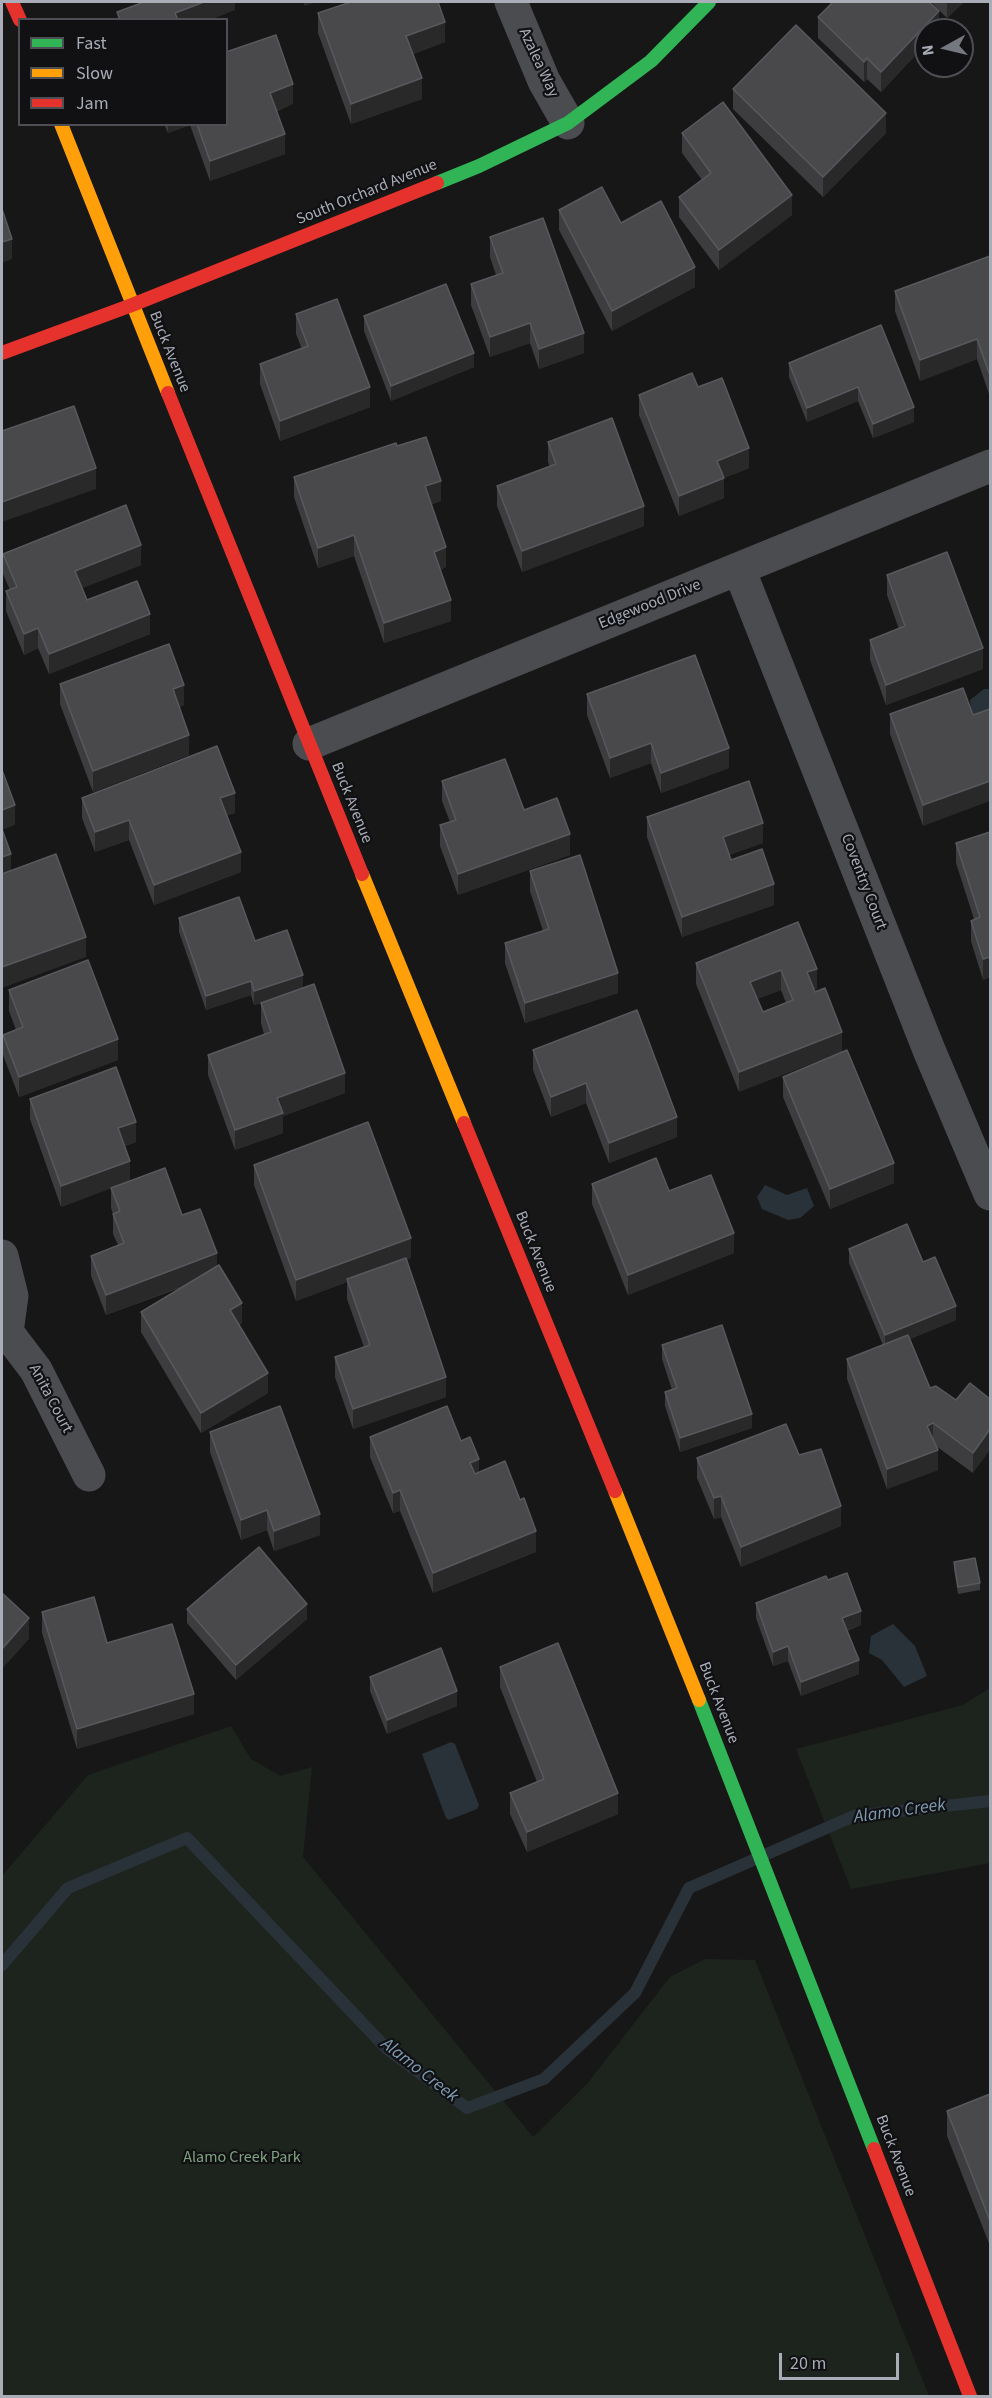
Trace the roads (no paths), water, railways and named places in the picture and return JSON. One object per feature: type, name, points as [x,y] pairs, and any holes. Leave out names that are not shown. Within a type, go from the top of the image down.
[{"type":"street","points":[[12,2],[19,18]]},
{"type":"street","name":"Azalea Way","points":[[511,2],[544,81],[568,123]]},
{"type":"street","name":"South Orchard Avenue","points":[[2,353],[132,305],[479,166],[568,123],[651,61],[709,2]]},
{"type":"street","name":"Buck Avenue","points":[[62,126],[309,744],[661,1603],[970,2397]]},
{"type":"street","name":"Edgewood Drive","points":[[309,744],[990,466]]},
{"type":"street","name":"Coventry Court","points":[[739,569],[925,1039],[990,1194]]},
{"type":"street","name":"Anita Court","points":[[2,1256],[12,1296],[4,1334],[36,1370],[89,1475]]},
{"type":"waterway","name":"Alamo Creek","points":[[2,1965],[68,1888],[187,1838],[387,2049],[467,2108],[544,2079],[635,1993],[689,1888],[854,1816],[990,1801]]},
{"type":"park label","name":"Alamo Creek Park","points":[[242,2158]]}]
